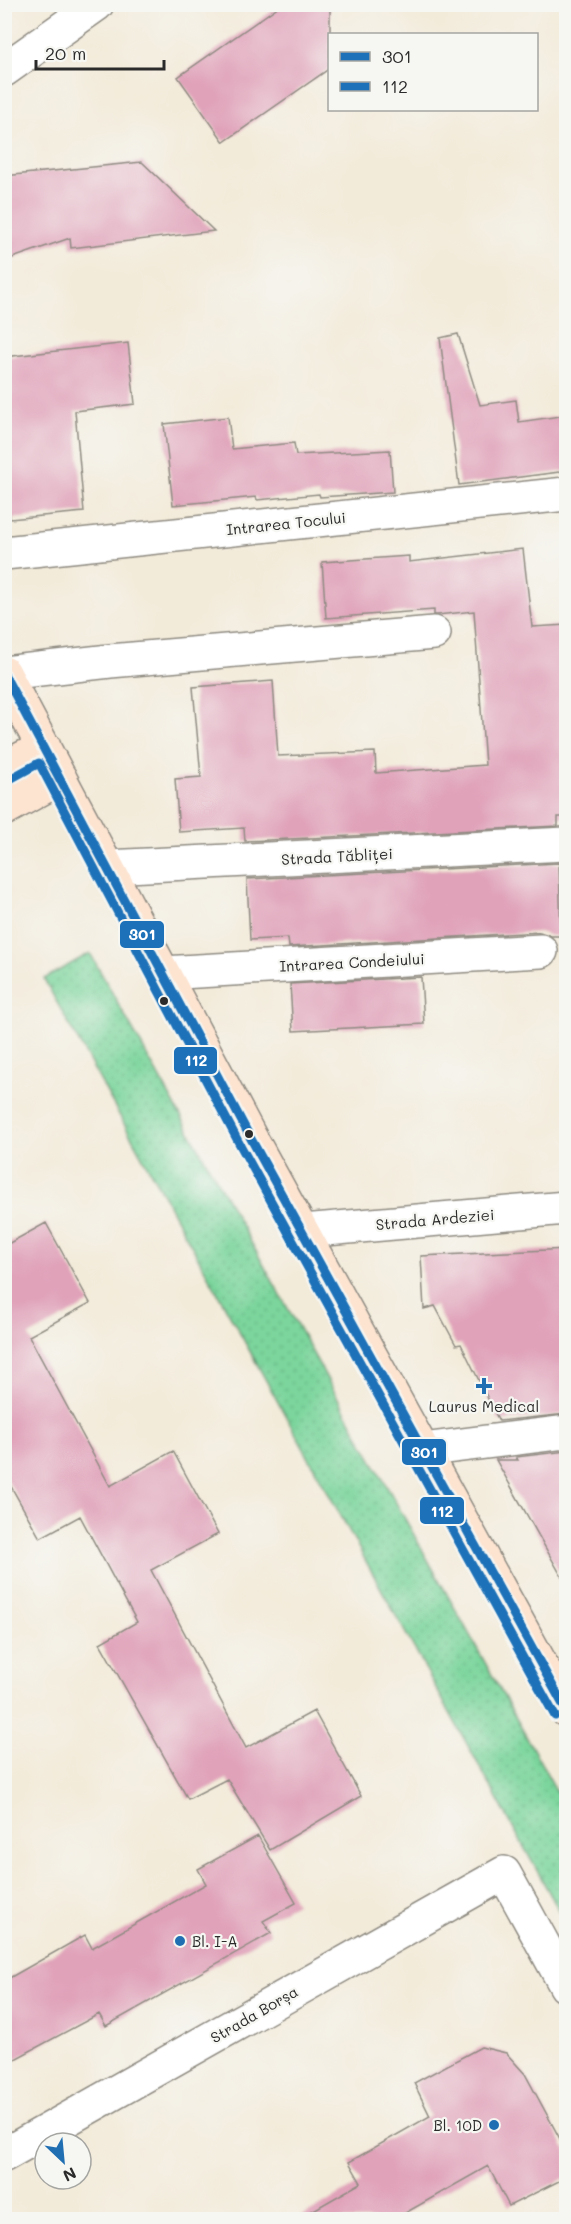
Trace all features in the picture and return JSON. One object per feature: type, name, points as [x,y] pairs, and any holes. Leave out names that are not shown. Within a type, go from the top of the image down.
[{"type":"main road","points":[[4,673],[163,973],[422,1450],[558,1676],[567,1710]]},
{"type":"main road","points":[[4,768],[44,747]]},
{"type":"main road","points":[[4,809],[60,778]]},
{"type":"street","points":[[4,70],[97,4]]},
{"type":"street","name":"Intrarea Tocului","points":[[4,553],[567,494]]},
{"type":"street","points":[[4,673],[110,661],[434,633]]},
{"type":"street","name":"Strada Tăbliței","points":[[107,867],[567,844]]},
{"type":"street","name":"Intrarea Condeiului","points":[[163,973],[540,951]]},
{"type":"street","name":"Strada Ardeziei","points":[[303,1231],[567,1208]]},
{"type":"street","points":[[422,1450],[567,1432]]},
{"type":"street","name":"Strada Borșa","points":[[4,2156],[504,1873],[567,1986]]},
{"type":"green space","points":[[90,953],[566,1808],[566,1923],[44,979]]},
{"type":"building","points":[[282,4],[330,4],[328,69],[224,142],[178,77]]},
{"type":"building","points":[[142,162],[214,231],[71,248],[70,238],[4,261],[4,176]]},
{"type":"building","points":[[458,334],[480,405],[516,400],[519,422],[567,415],[567,471],[459,485],[440,338]]},
{"type":"building","points":[[128,343],[135,404],[75,411],[84,512],[10,519],[4,464],[4,357]]},
{"type":"building","points":[[228,417],[232,449],[294,443],[296,455],[390,450],[393,492],[320,497],[319,494],[257,500],[256,497],[173,505],[164,424]]},
{"type":"building","points":[[523,549],[532,627],[567,625],[567,817],[558,817],[558,826],[245,841],[244,828],[179,832],[175,779],[201,777],[193,687],[273,681],[278,756],[375,752],[376,773],[485,765],[474,611],[434,615],[434,610],[326,618],[322,562],[409,556],[409,562]]},
{"type":"building","points":[[559,863],[561,936],[551,936],[540,932],[289,947],[288,938],[250,940],[247,879]]},
{"type":"building","points":[[421,977],[424,1024],[293,1031],[290,984]]},
{"type":"building","points":[[46,1223],[90,1303],[29,1336],[110,1486],[173,1451],[218,1534],[151,1570],[246,1748],[314,1711],[361,1796],[270,1850],[227,1779],[188,1799],[100,1643],[137,1622],[80,1516],[40,1538],[4,1474],[4,1246]]},
{"type":"building","points":[[567,1249],[567,1414],[499,1421],[461,1344],[456,1345],[435,1306],[424,1309],[421,1256]]},
{"type":"building","points":[[567,1451],[567,1586],[496,1460],[518,1460],[516,1457]]},
{"type":"building","name":"Bl. I-A","points":[[258,1836],[296,1903],[263,1921],[271,1933],[106,2026],[99,2014],[4,2065],[4,1981],[85,1935],[92,1948],[206,1884],[198,1869]]},
{"type":"building","points":[[481,2047],[506,2053],[525,2074],[567,2152],[567,2177],[509,2206],[488,2166],[393,2220],[296,2220],[361,2183],[349,2162],[430,2116],[414,2083]]},
{"type":"transit line","name":"301","points":[[4,674],[250,1137],[566,1710]]},
{"type":"transit line","name":"112","points":[[10,779],[39,763],[239,1143],[555,1716]]},
{"type":"place","name":"Laurus Medical","points":[[484,1386]]},
{"type":"place","name":"Bl. I-A","points":[[180,1941]]},
{"type":"place","name":"Bl. 10D","points":[[494,2125]]}]
